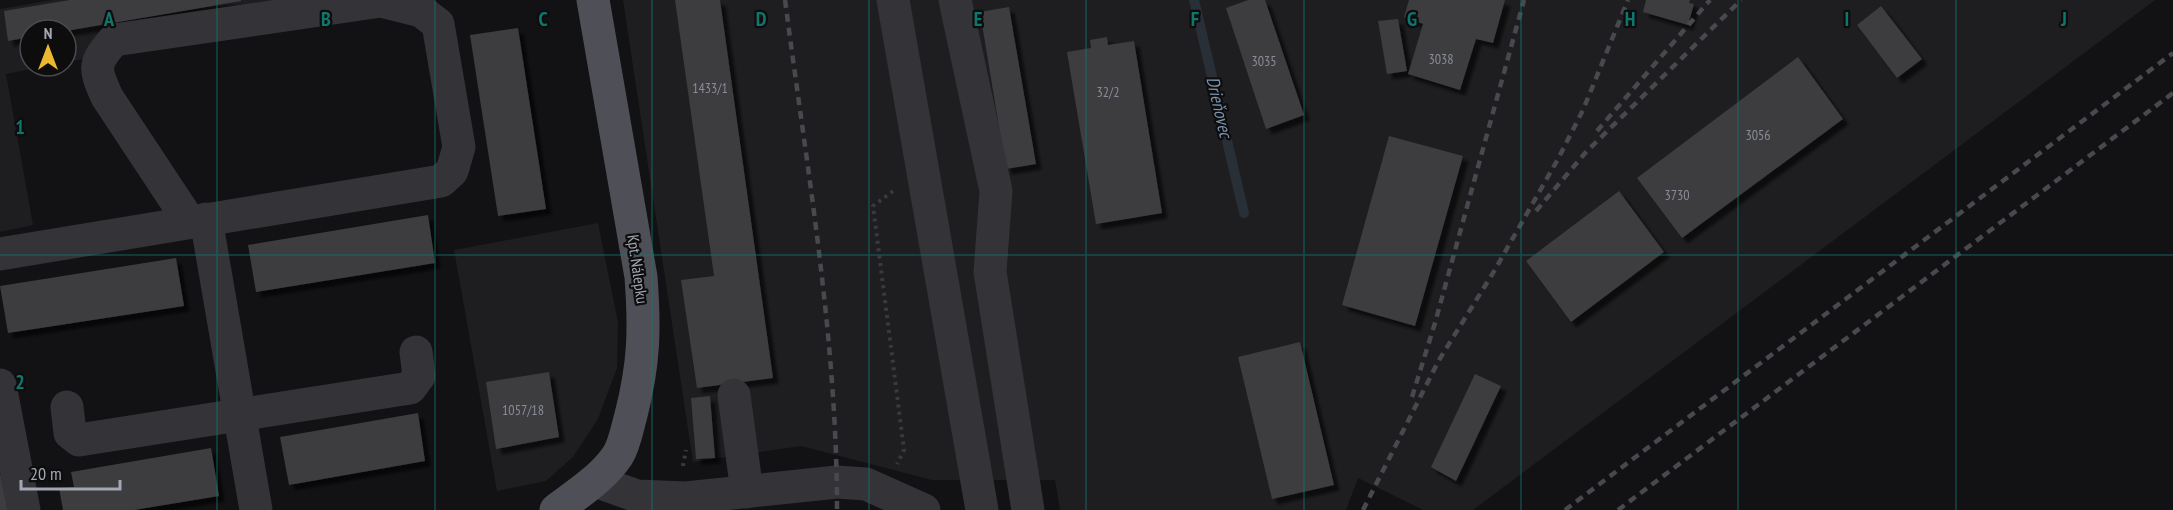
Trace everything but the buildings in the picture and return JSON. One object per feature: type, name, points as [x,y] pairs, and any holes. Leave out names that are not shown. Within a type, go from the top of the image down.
[{"type":"main road","name":"Kpt. Nálepku","points":[[556,510],[595,481],[617,456],[625,440],[639,382],[643,354],[644,316],[641,277],[593,0]]},
{"type":"street","points":[[893,0],[982,510]]},
{"type":"street","points":[[955,0],[996,191],[990,272],[1028,510]]},
{"type":"street","points":[[0,254],[198,220],[441,181],[452,171],[459,147],[438,24],[421,11],[381,1],[114,40],[100,56],[97,75],[107,97],[198,220],[240,416],[256,510]]},
{"type":"street","points":[[67,407],[70,433],[79,440],[240,416],[410,388],[419,375],[416,352]]},
{"type":"street","points":[[0,385],[24,510]]},
{"type":"street","points":[[734,395],[747,492]]},
{"type":"street","points":[[595,481],[637,496],[686,498],[837,482],[866,484],[924,510]]},
{"type":"path","points":[[885,492],[904,450],[873,206],[894,191]]},
{"type":"shaded area","points":[[52,0],[413,0],[78,60],[78,18],[18,18],[18,72],[6,74],[33,225],[0,232],[0,9]]},
{"type":"shaded area","points":[[623,0],[2155,0],[1473,510],[1423,510],[1358,478],[1346,510],[1060,510],[1055,480],[932,480],[801,446],[693,462]]},
{"type":"shaded area","points":[[598,223],[618,322],[617,368],[598,419],[573,457],[546,481],[497,491],[454,250]]},
{"type":"waterway","name":"Drieňovec","points":[[1194,0],[1244,213]]},
{"type":"railway","points":[[785,0],[826,318],[836,446],[837,510]]},
{"type":"railway","points":[[1412,397],[1435,323],[1524,0]]},
{"type":"railway","points":[[1363,510],[1439,360],[1493,273],[1558,159],[1583,110],[1628,0]]},
{"type":"railway","points":[[1597,131],[1710,0]]},
{"type":"railway","points":[[1536,211],[1586,152],[1741,0]]},
{"type":"railway","points":[[1565,510],[2173,53]]},
{"type":"railway","points":[[1618,510],[2173,93]]}]
